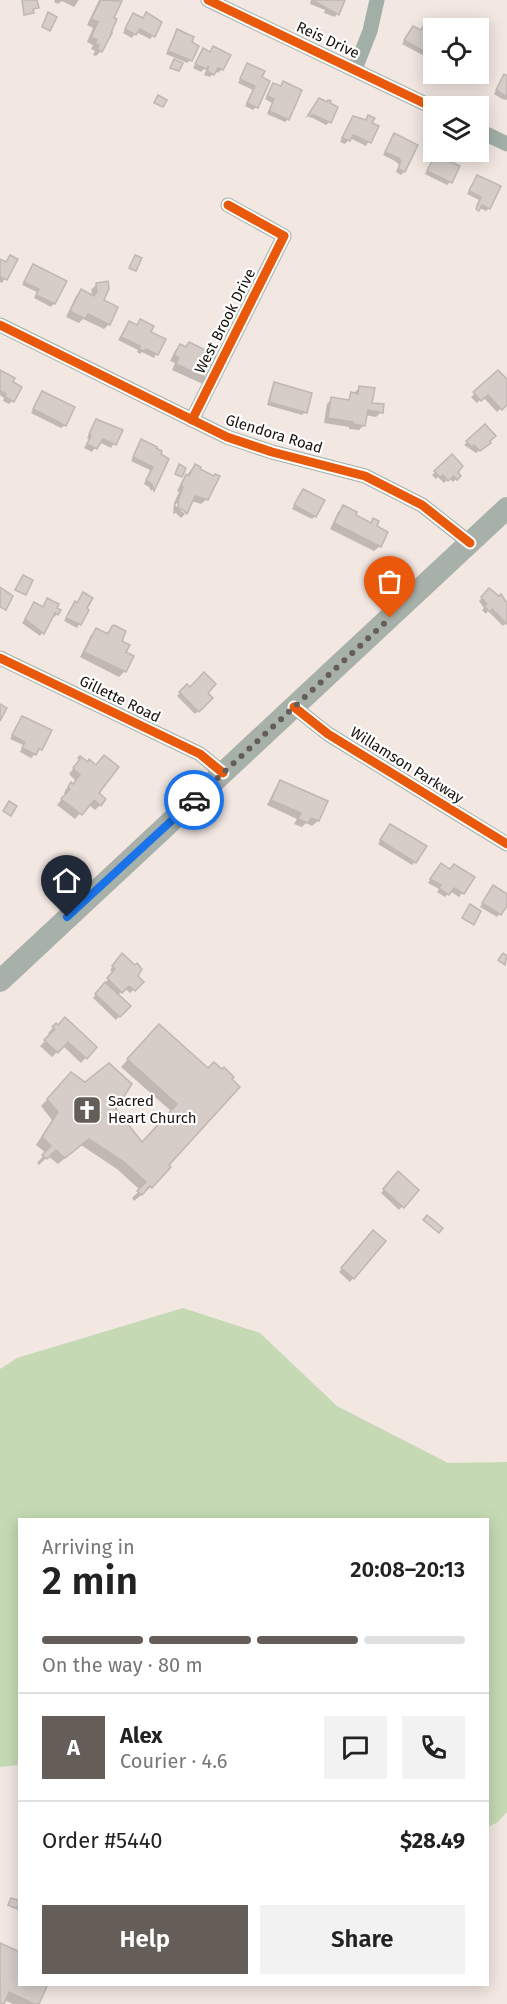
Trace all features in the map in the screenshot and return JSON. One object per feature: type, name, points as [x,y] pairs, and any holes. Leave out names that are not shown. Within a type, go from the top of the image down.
[{"type":"main road","points":[[0,981],[507,508]]},
{"type":"street","name":"Reis Drive","points":[[208,0],[423,103]]},
{"type":"street","points":[[355,69],[370,31],[376,0]]},
{"type":"street","points":[[489,135],[507,144]]},
{"type":"street","name":"West Brook Drive","points":[[192,420],[284,236],[228,205]]},
{"type":"street","name":"Glendora Road","points":[[0,325],[227,437],[272,452],[365,476],[422,506],[470,543]]},
{"type":"street","name":"Gillette Road","points":[[0,658],[200,754],[223,773]]},
{"type":"street","name":"Willamson Parkway","points":[[294,707],[328,734],[507,844]]},
{"type":"green space","points":[[183,1308],[260,1333],[337,1406],[448,1463],[507,1462],[507,1812],[498,1822],[489,1826],[489,1518],[18,1518],[18,1765],[0,1767],[0,1369],[17,1358]]},
{"type":"building","points":[[22,0],[37,0],[39,8],[33,9],[34,13],[24,15]]},
{"type":"building","points":[[101,0],[122,1],[114,18],[117,19],[112,33],[102,52],[97,49],[99,45],[95,44],[97,40],[91,37],[98,22],[91,19]]},
{"type":"building","points":[[312,0],[345,0],[339,15]]},
{"type":"building","points":[[48,12],[57,17],[50,31],[42,27]]},
{"type":"building","points":[[146,12],[162,22],[155,37],[140,29],[136,35],[125,29],[133,13],[143,18]]},
{"type":"building","points":[[413,26],[421,30],[423,26],[423,51],[404,40]]},
{"type":"building","points":[[177,29],[194,37],[192,42],[199,46],[192,61],[168,51]]},
{"type":"building","points":[[213,46],[231,55],[223,70],[218,68],[214,75],[207,71],[209,66],[206,69],[195,64],[203,48],[210,52]]},
{"type":"building","points":[[174,59],[183,63],[179,71],[170,68]]},
{"type":"building","points":[[247,63],[265,71],[262,77],[270,81],[258,108],[247,103],[255,86],[240,79]]},
{"type":"building","points":[[504,74],[507,76],[507,97],[496,90]]},
{"type":"building","points":[[283,81],[302,90],[289,120],[269,111],[274,99],[267,96],[273,83],[281,86]]},
{"type":"building","points":[[158,95],[167,100],[163,107],[154,103]]},
{"type":"building","points":[[319,98],[327,102],[331,101],[330,103],[338,107],[331,123],[312,114],[311,117],[308,115]]},
{"type":"building","points":[[368,115],[375,118],[372,123],[379,126],[371,143],[353,135],[350,141],[342,138],[353,116],[366,120]]},
{"type":"building","points":[[394,133],[418,145],[405,172],[398,169],[401,161],[399,158],[385,152]]},
{"type":"building","points":[[432,162],[451,162],[460,166],[452,183],[427,171]]},
{"type":"building","points":[[477,175],[501,186],[490,209],[482,205],[479,211],[476,209],[481,197],[469,191]]},
{"type":"building","points":[[10,255],[18,259],[7,280],[0,277],[0,259],[6,262]]},
{"type":"building","points":[[135,255],[142,258],[136,271],[129,268]]},
{"type":"building","points":[[33,264],[67,281],[55,304],[36,295],[39,289],[24,282]]},
{"type":"building","points":[[108,281],[109,289],[104,300],[118,307],[110,325],[88,314],[85,319],[70,311],[81,289],[94,296],[97,291],[96,283]]},
{"type":"building","points":[[140,319],[154,326],[151,332],[166,339],[158,355],[146,349],[144,351],[139,349],[140,346],[121,337],[129,321],[137,325]]},
{"type":"building","points":[[189,342],[223,359],[212,381],[176,364],[179,358],[174,355],[180,344],[186,347]]},
{"type":"building","points":[[0,370],[15,378],[13,382],[22,387],[14,402],[0,391]]},
{"type":"building","points":[[498,370],[507,379],[507,405],[502,410],[488,395],[481,401],[473,392]]},
{"type":"building","points":[[274,382],[312,393],[307,413],[269,402]]},
{"type":"building","points":[[359,386],[375,388],[372,403],[384,404],[383,413],[368,410],[365,426],[328,418],[331,397],[349,400],[351,392],[358,394]]},
{"type":"building","points":[[42,391],[75,407],[66,426],[33,409]]},
{"type":"building","points":[[96,419],[123,430],[116,445],[103,439],[97,449],[87,444]]},
{"type":"building","points":[[485,424],[496,436],[480,451],[466,441]]},
{"type":"building","points":[[141,439],[157,447],[162,451],[161,454],[169,459],[154,491],[152,484],[146,480],[153,467],[133,457]]},
{"type":"building","points":[[452,454],[463,466],[458,472],[461,476],[457,480],[454,476],[448,481],[443,475],[440,477],[434,471]]},
{"type":"building","points":[[179,464],[186,468],[182,477],[175,474]]},
{"type":"building","points":[[195,464],[214,476],[215,474],[220,476],[208,500],[195,496],[187,514],[182,509],[178,509],[178,501],[186,474],[189,476]]},
{"type":"building","points":[[303,489],[325,500],[316,517],[294,505]]},
{"type":"building","points":[[343,505],[371,523],[373,518],[379,521],[377,526],[388,532],[381,547],[334,523]]},
{"type":"building","points":[[23,575],[33,580],[26,595],[15,590]]},
{"type":"building","points":[[0,587],[13,596],[6,610],[0,607]]},
{"type":"building","points":[[489,588],[499,596],[501,594],[507,603],[507,624],[492,609],[490,612],[484,606],[487,604],[481,597]]},
{"type":"building","points":[[83,592],[93,598],[81,625],[66,618]]},
{"type":"building","points":[[47,598],[59,604],[57,608],[61,610],[58,615],[55,613],[44,634],[25,619],[34,602],[43,607]]},
{"type":"building","points":[[114,625],[126,631],[122,641],[130,645],[126,652],[134,656],[126,672],[84,652],[96,628],[108,634]]},
{"type":"building","points":[[204,672],[216,684],[208,693],[213,698],[199,712],[179,692],[187,684],[190,687]]},
{"type":"building","points":[[0,704],[7,708],[0,721]]},
{"type":"building","points":[[22,716],[52,730],[42,750],[39,749],[36,755],[22,748],[25,742],[12,735]]},
{"type":"building","points":[[104,755],[119,767],[99,793],[106,799],[101,806],[94,800],[82,815],[61,799],[70,789],[68,787],[71,782],[73,784],[80,775],[73,768],[80,759],[78,758],[80,756],[88,762],[89,759],[96,765]]},
{"type":"building","points":[[280,780],[328,801],[319,821],[311,818],[308,823],[298,819],[301,813],[271,800]]},
{"type":"building","points":[[9,801],[17,806],[11,816],[3,811]]},
{"type":"building","points":[[390,824],[427,846],[416,863],[380,840]]},
{"type":"building","points":[[441,863],[450,869],[454,864],[475,877],[464,894],[454,888],[449,895],[439,888],[441,885],[430,879]]},
{"type":"building","points":[[493,885],[507,894],[507,906],[501,915],[482,903]]},
{"type":"building","points":[[470,904],[481,911],[474,925],[462,918]]},
{"type":"building","points":[[122,953],[142,969],[138,976],[144,982],[135,991],[129,986],[122,993],[107,978],[115,969],[112,966]]},
{"type":"building","points":[[503,953],[507,956],[505,965],[498,960]]},
{"type":"building","points":[[105,982],[131,1006],[120,1017],[95,994]]},
{"type":"building","points":[[65,1017],[97,1047],[87,1059],[68,1042],[58,1053],[44,1040],[55,1029],[52,1027],[56,1023],[58,1025]]},
{"type":"building","name":"Sacred Heart Church","points":[[159,1024],[208,1068],[214,1062],[222,1069],[224,1067],[240,1087],[169,1165],[171,1167],[152,1188],[150,1186],[142,1195],[137,1191],[146,1182],[124,1162],[89,1139],[65,1158],[56,1150],[47,1159],[42,1155],[51,1146],[42,1137],[58,1112],[47,1099],[71,1072],[85,1082],[109,1063],[132,1084],[116,1109],[142,1142],[177,1104],[127,1059]]},
{"type":"building","points":[[398,1171],[419,1190],[404,1208],[383,1189]]},
{"type":"building","points":[[427,1215],[443,1228],[439,1233],[423,1220]]},
{"type":"building","points":[[373,1230],[386,1241],[354,1279],[341,1268]]},
{"type":"building","points":[[11,1898],[18,1900],[17,1909],[8,1905]]},
{"type":"building","points":[[0,1943],[18,1951],[18,1986],[47,1986],[39,2004],[34,2004],[9,1992],[4,2004],[0,2004]]},
{"type":"cycle path","points":[[208,0],[423,103]]},
{"type":"cycle path","points":[[192,420],[284,236],[228,205]]},
{"type":"cycle path","points":[[0,325],[227,437],[272,452],[365,476],[422,505],[470,543]]},
{"type":"cycle path","points":[[0,658],[200,754],[223,773]]},
{"type":"cycle path","points":[[294,707],[328,734],[507,844]]},
{"type":"way so far","points":[[194,800],[390,618]]},
{"type":"place","name":"Sacred Heart Church","points":[[87,1110]]},
{"type":"route","points":[[67,917],[194,800]]}]
